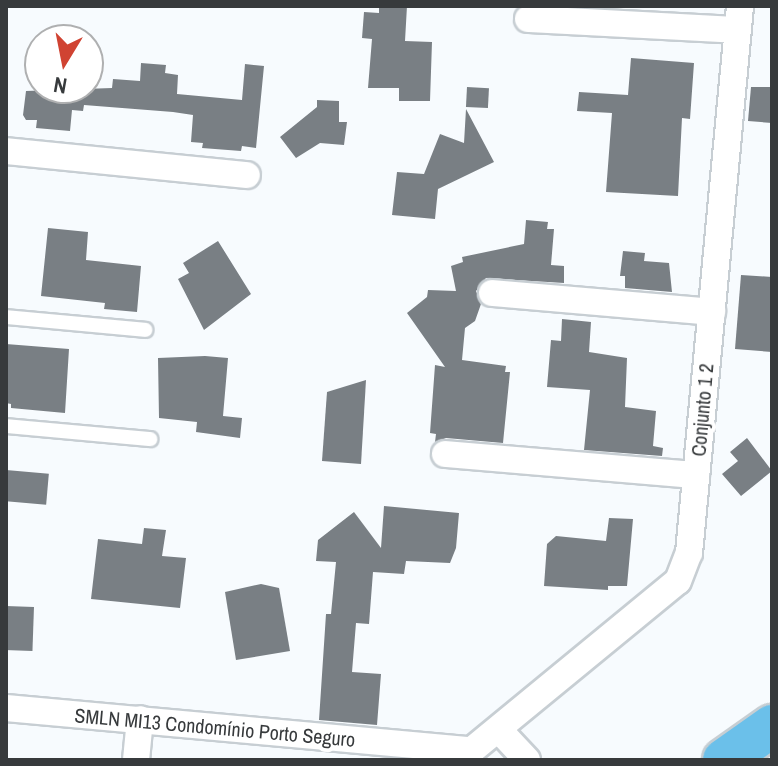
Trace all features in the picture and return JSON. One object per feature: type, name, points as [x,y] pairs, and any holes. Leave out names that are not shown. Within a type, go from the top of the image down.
[{"type":"main road","points":[[724,760],[772,726]]},
{"type":"street","points":[[528,19],[738,18]]},
{"type":"street","name":"Conjunto 1 2","points":[[499,730],[678,581],[689,553],[738,18]]},
{"type":"street","points":[[6,151],[247,175]]},
{"type":"street","points":[[492,293],[712,312]]},
{"type":"street","points":[[445,454],[696,475]]},
{"type":"street","name":"SMLN MI13 Condomínio Porto Seguro","points":[[6,708],[477,755],[499,730]]},
{"type":"street","points":[[136,760],[140,719]]},
{"type":"street","points":[[499,730],[527,760]]},
{"type":"lane","points":[[6,317],[145,330]]},
{"type":"lane","points":[[6,426],[150,439]]},
{"type":"building","points":[[379,6],[407,6],[405,41],[432,42],[430,101],[399,101],[399,88],[368,88],[372,39],[362,38],[364,12],[379,13]]},
{"type":"building","points":[[631,58],[694,63],[690,119],[682,118],[678,196],[606,192],[612,113],[577,111],[579,92],[628,95]]},
{"type":"building","points":[[141,63],[166,65],[165,73],[178,75],[177,94],[242,100],[245,64],[264,66],[256,148],[242,146],[241,151],[202,148],[203,143],[191,142],[193,115],[173,112],[84,105],[83,111],[72,110],[70,131],[36,128],[37,120],[26,120],[23,115],[24,104],[104,104],[104,88],[112,88],[113,79],[140,81]]},
{"type":"building","points":[[467,87],[489,88],[488,108],[466,107]]},
{"type":"building","points":[[751,87],[772,87],[772,123],[748,121]]},
{"type":"building","points":[[317,100],[339,101],[339,122],[347,122],[344,145],[320,143],[296,158],[280,137],[317,107]]},
{"type":"building","points":[[466,109],[494,162],[438,189],[435,219],[392,215],[397,172],[424,174],[440,134],[464,143]]},
{"type":"building","points":[[526,220],[548,222],[547,229],[554,229],[551,265],[564,266],[564,283],[486,278],[476,291],[481,304],[475,321],[465,328],[462,360],[506,366],[505,372],[510,372],[503,443],[446,438],[435,442],[436,434],[430,433],[435,365],[445,367],[407,313],[427,297],[428,290],[456,291],[451,266],[463,262],[462,257],[524,244]]},
{"type":"building","points":[[48,228],[88,232],[86,260],[141,266],[137,312],[104,309],[105,303],[41,296]]},
{"type":"building","points":[[218,241],[251,294],[204,330],[178,279],[189,273],[183,263]]},
{"type":"building","points":[[623,251],[645,253],[644,261],[669,263],[672,292],[625,288],[625,276],[620,276]]},
{"type":"building","points":[[741,275],[772,277],[772,352],[735,349]]},
{"type":"building","points":[[562,319],[591,322],[589,352],[627,358],[625,407],[656,411],[653,446],[663,448],[662,456],[584,450],[590,390],[547,387],[551,340],[561,341]]},
{"type":"building","points":[[6,344],[69,349],[65,413],[11,408],[11,404],[6,403]]},
{"type":"building","points":[[158,358],[228,358],[223,416],[242,418],[240,438],[196,432],[197,422],[159,418]]},
{"type":"building","points":[[366,380],[361,464],[322,461],[327,392]]},
{"type":"building","points":[[747,438],[772,471],[741,496],[722,474],[738,461],[730,452]]},
{"type":"building","points":[[6,470],[49,474],[46,505],[6,501]]},
{"type":"building","points":[[384,506],[459,513],[456,548],[450,563],[406,561],[404,574],[373,572],[369,624],[356,623],[352,672],[381,674],[377,725],[319,720],[326,614],[331,614],[336,562],[316,561],[318,540],[354,512],[381,548]]},
{"type":"building","points":[[609,518],[633,519],[627,586],[608,586],[608,590],[544,586],[547,544],[556,536],[606,541]]},
{"type":"building","points":[[144,528],[166,530],[162,556],[186,558],[180,608],[91,599],[98,539],[142,544]]},
{"type":"building","points":[[261,584],[279,588],[290,651],[236,660],[225,592]]},
{"type":"building","points":[[6,606],[34,607],[32,651],[6,650]]}]
